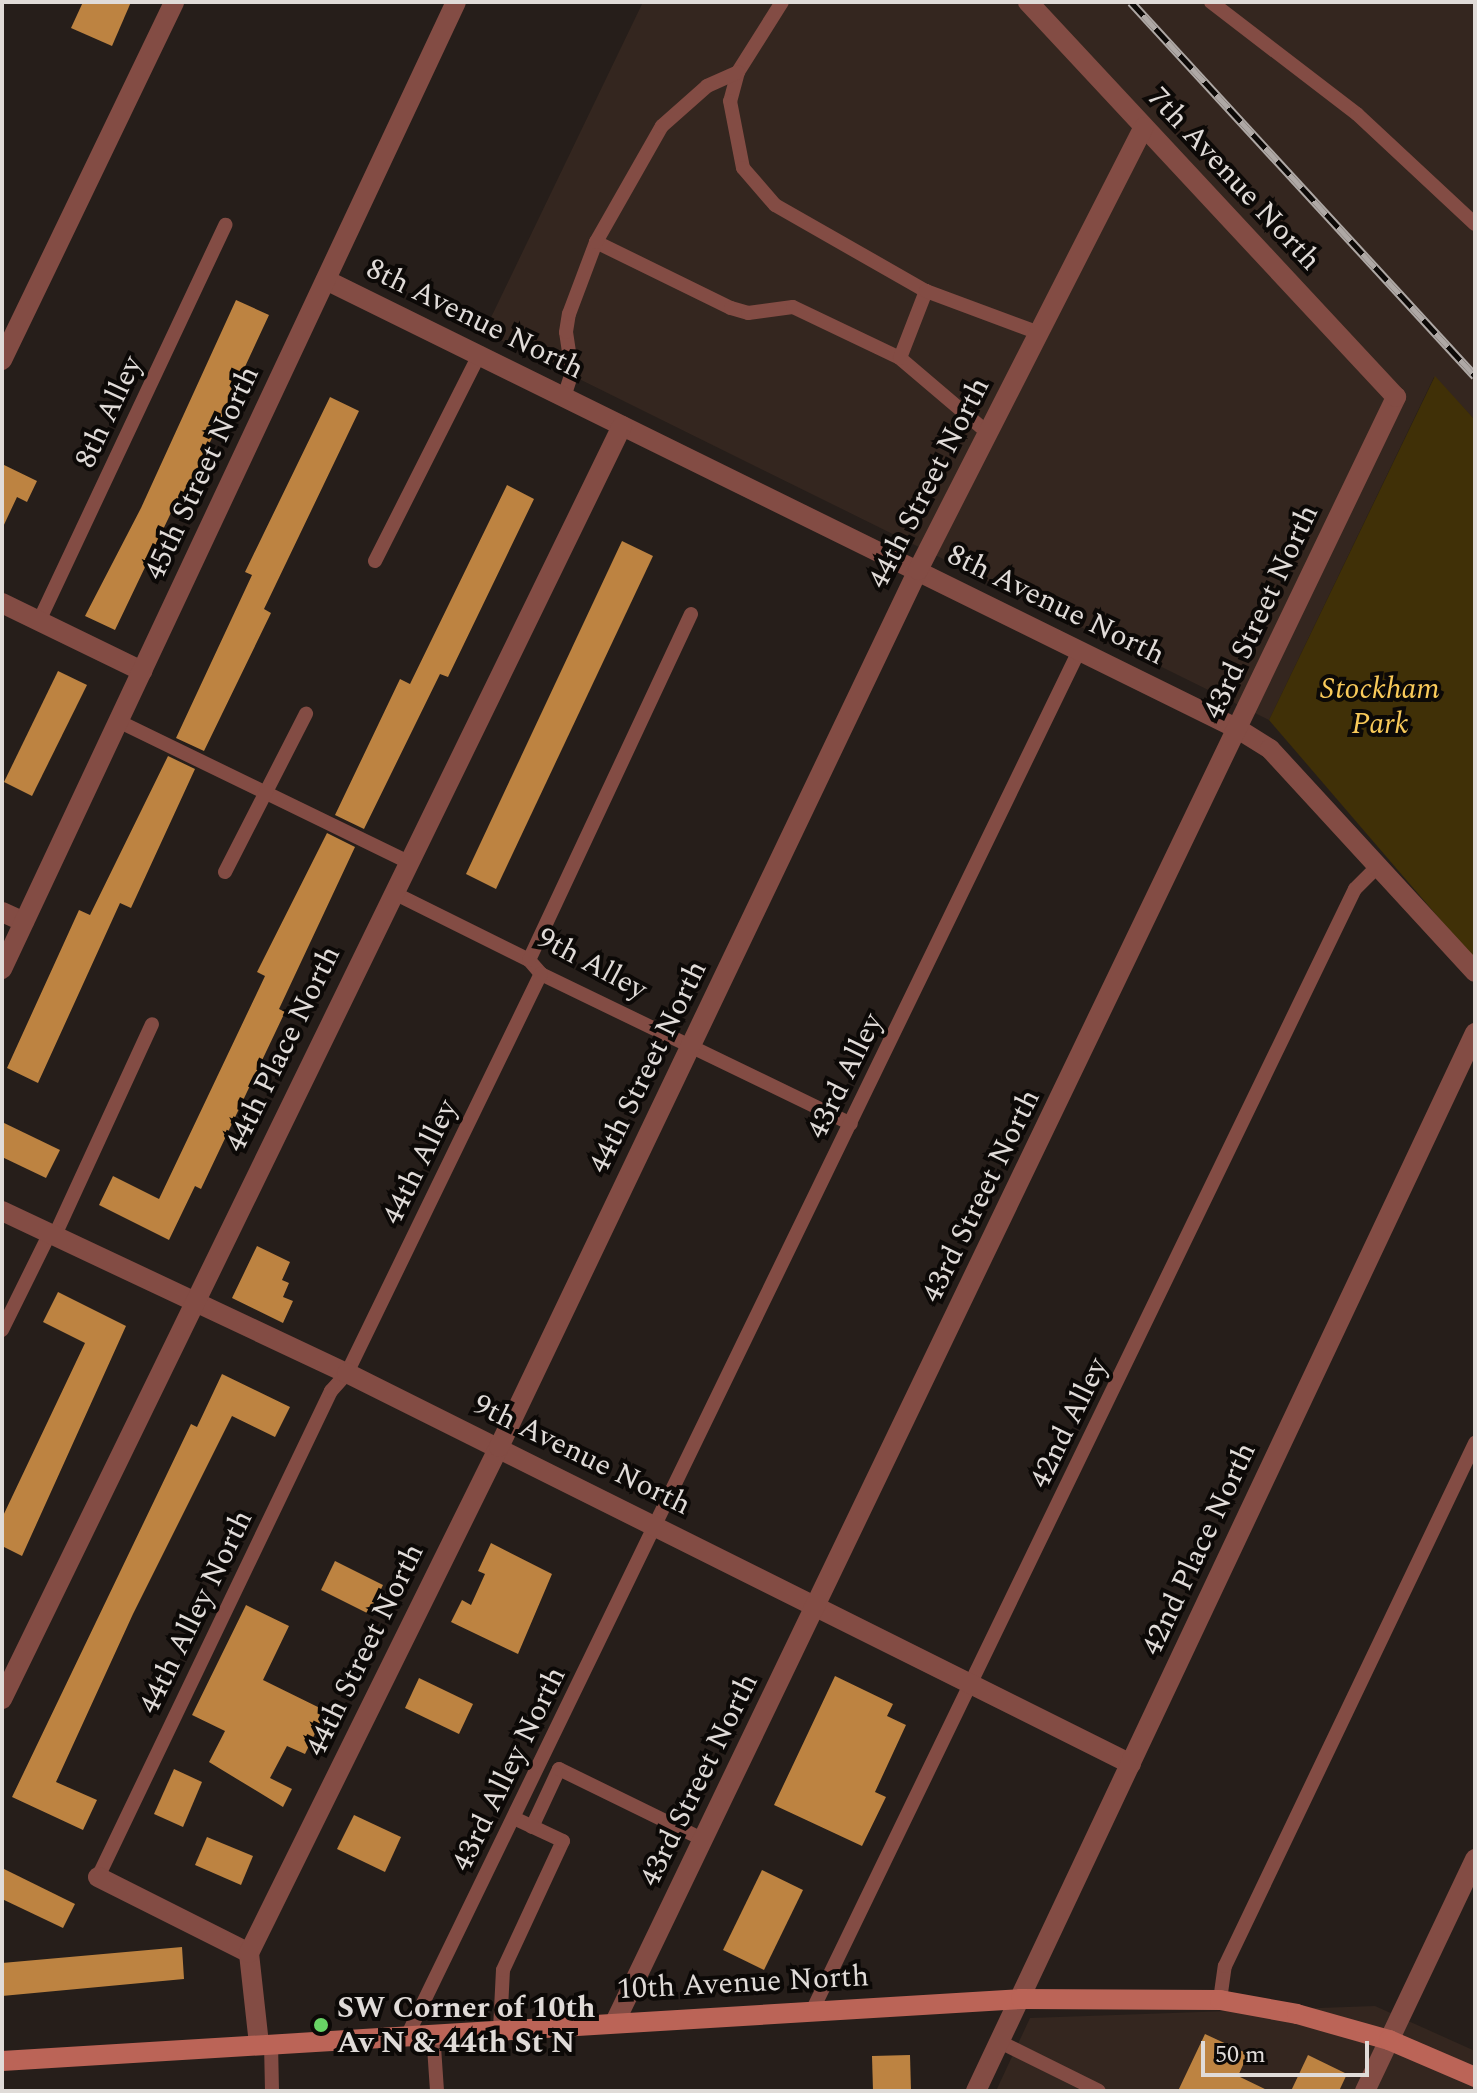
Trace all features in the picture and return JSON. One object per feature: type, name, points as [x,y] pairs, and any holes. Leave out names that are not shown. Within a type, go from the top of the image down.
[{"type":"street","points":[[2,360],[174,2]]},
{"type":"street","name":"45th Street North","points":[[2,969],[456,2]]},
{"type":"street","name":"7th Avenue North","points":[[1028,2],[1396,397]]},
{"type":"street","name":"44th Street North","points":[[249,1953],[499,1447],[918,570],[1144,127]]},
{"type":"street","name":"8th Avenue North","points":[[326,280],[480,353],[1238,729],[1270,749],[1475,972]]},
{"type":"street","name":"43rd Street North","points":[[616,2020],[1396,397]]},
{"type":"street","name":"44th Place North","points":[[2,1699],[193,1300],[622,426]]},
{"type":"street","points":[[2,603],[142,671]]},
{"type":"street","points":[[2,912],[24,922]]},
{"type":"street","name":"42nd Place North","points":[[976,2091],[1475,1033]]},
{"type":"street","name":"9th Avenue North","points":[[2,1211],[499,1447],[818,1604],[1131,1764]]},
{"type":"street","points":[[1365,2091],[1475,1859]]},
{"type":"street","points":[[98,1877],[249,1953],[265,2043]]},
{"type":"street","name":"10th Avenue North","points":[[2,2061],[813,2009],[1021,1999],[1220,2000],[1297,2014],[1389,2040],[1475,2077]]},
{"type":"lane","points":[[782,2],[738,72],[730,101],[743,168],[756,187],[799,221],[926,291],[1039,333]]},
{"type":"lane","points":[[1211,2],[1357,114],[1475,224]]},
{"type":"lane","points":[[564,397],[572,372],[566,332],[569,314],[596,242],[662,126],[707,86],[738,72]]},
{"type":"lane","name":"8th Alley","points":[[39,621],[225,225]]},
{"type":"lane","points":[[596,242],[731,308],[748,313],[793,307],[900,358],[988,433]]},
{"type":"lane","points":[[900,358],[926,291]]},
{"type":"lane","points":[[375,561],[480,353]]},
{"type":"lane","points":[[529,960],[691,614]]},
{"type":"lane","name":"43rd Alley","points":[[655,1525],[1080,649]]},
{"type":"lane","points":[[225,872],[306,714]]},
{"type":"lane","points":[[118,721],[409,862]]},
{"type":"lane","name":"42nd Alley","points":[[813,2009],[1355,889],[1379,865]]},
{"type":"lane","name":"9th Alley","points":[[394,893],[529,960],[541,974],[693,1044],[851,1124]]},
{"type":"lane","name":"44th Alley","points":[[347,1373],[541,974]]},
{"type":"lane","points":[[2,1330],[52,1234],[152,1024]]},
{"type":"lane","name":"44th Alley North","points":[[98,1877],[331,1391],[347,1373]]},
{"type":"lane","points":[[1220,2000],[1225,1966],[1475,1443]]},
{"type":"lane","name":"43rd Alley North","points":[[408,2034],[655,1525]]},
{"type":"lane","points":[[532,1827],[559,1769],[704,1840]]},
{"type":"lane","points":[[500,2029],[503,1970],[563,1841],[514,1818]]},
{"type":"lane","points":[[433,2032],[437,2091]]},
{"type":"lane","points":[[1000,2042],[1099,2091]]},
{"type":"lane","points":[[265,2043],[272,2091]]},
{"type":"shaded area","points":[[643,2],[1475,2],[1475,420],[1434,377],[1269,720],[484,332]]},
{"type":"shaded area","points":[[1375,2006],[1475,2051],[1475,2091],[996,2091],[1030,2018]]},
{"type":"green space","name":"Stockham Park","points":[[1435,376],[1475,420],[1475,960],[1269,720]]},
{"type":"building","points":[[83,2],[131,2],[112,46],[71,28]]},
{"type":"building","points":[[236,300],[269,315],[185,496],[180,494],[115,630],[85,616],[141,508]]},
{"type":"building","points":[[330,397],[359,411],[264,609],[271,613],[204,751],[176,738],[252,575],[245,572]]},
{"type":"building","points":[[2,464],[37,481],[27,502],[17,497],[2,529]]},
{"type":"building","points":[[507,485],[534,499],[448,677],[440,674],[364,829],[335,815],[400,679],[410,684]]},
{"type":"building","points":[[622,541],[653,556],[496,889],[466,874]]},
{"type":"building","points":[[58,671],[87,685],[32,796],[4,782]]},
{"type":"building","points":[[168,756],[195,769],[131,908],[120,903],[38,1083],[7,1068],[79,910],[90,915]]},
{"type":"building","points":[[327,833],[355,847],[279,1009],[285,1012],[201,1189],[195,1186],[169,1240],[99,1205],[113,1176],[159,1199],[265,976],[257,972]]},
{"type":"building","points":[[2,1122],[60,1150],[46,1178],[2,1157]]},
{"type":"building","points":[[257,1246],[290,1262],[282,1280],[289,1283],[283,1297],[293,1301],[283,1323],[232,1298]]},
{"type":"building","points":[[58,1292],[126,1326],[22,1556],[2,1546],[2,1518],[85,1343],[43,1322]]},
{"type":"building","points":[[222,1374],[290,1407],[275,1437],[232,1416],[133,1614],[56,1782],[97,1800],[83,1830],[12,1797],[191,1424],[197,1427]]},
{"type":"building","points":[[491,1543],[552,1574],[518,1654],[451,1622],[462,1600],[471,1605],[485,1574],[478,1571]]},
{"type":"building","points":[[335,1561],[383,1585],[369,1614],[321,1590]]},
{"type":"building","points":[[246,1605],[289,1626],[263,1680],[326,1711],[305,1754],[287,1746],[270,1778],[292,1789],[283,1807],[209,1762],[225,1731],[192,1715]]},
{"type":"building","points":[[835,1676],[893,1704],[887,1716],[906,1725],[875,1792],[886,1797],[862,1846],[774,1805]]},
{"type":"building","points":[[419,1678],[473,1704],[459,1734],[405,1708]]},
{"type":"building","points":[[174,1769],[202,1782],[183,1827],[154,1814]]},
{"type":"building","points":[[354,1815],[401,1837],[385,1872],[337,1849]]},
{"type":"building","points":[[207,1837],[253,1856],[241,1885],[195,1865]]},
{"type":"building","points":[[2,1868],[75,1904],[63,1928],[2,1899]]},
{"type":"building","points":[[762,1870],[803,1890],[764,1970],[723,1950]]},
{"type":"building","points":[[182,1947],[184,1979],[2,1996],[2,1963]]},
{"type":"building","points":[[1205,2034],[1248,2054],[1238,2076],[1269,2091],[1178,2091]]},
{"type":"building","points":[[910,2055],[911,2091],[873,2091],[872,2056]]},
{"type":"building","points":[[1308,2055],[1347,2074],[1339,2091],[1291,2091]]},
{"type":"railway","points":[[1131,2],[1475,376]]},
{"type":"place","name":"SW Corner of 10th Av N & 44th St N","points":[[321,2025]]}]
